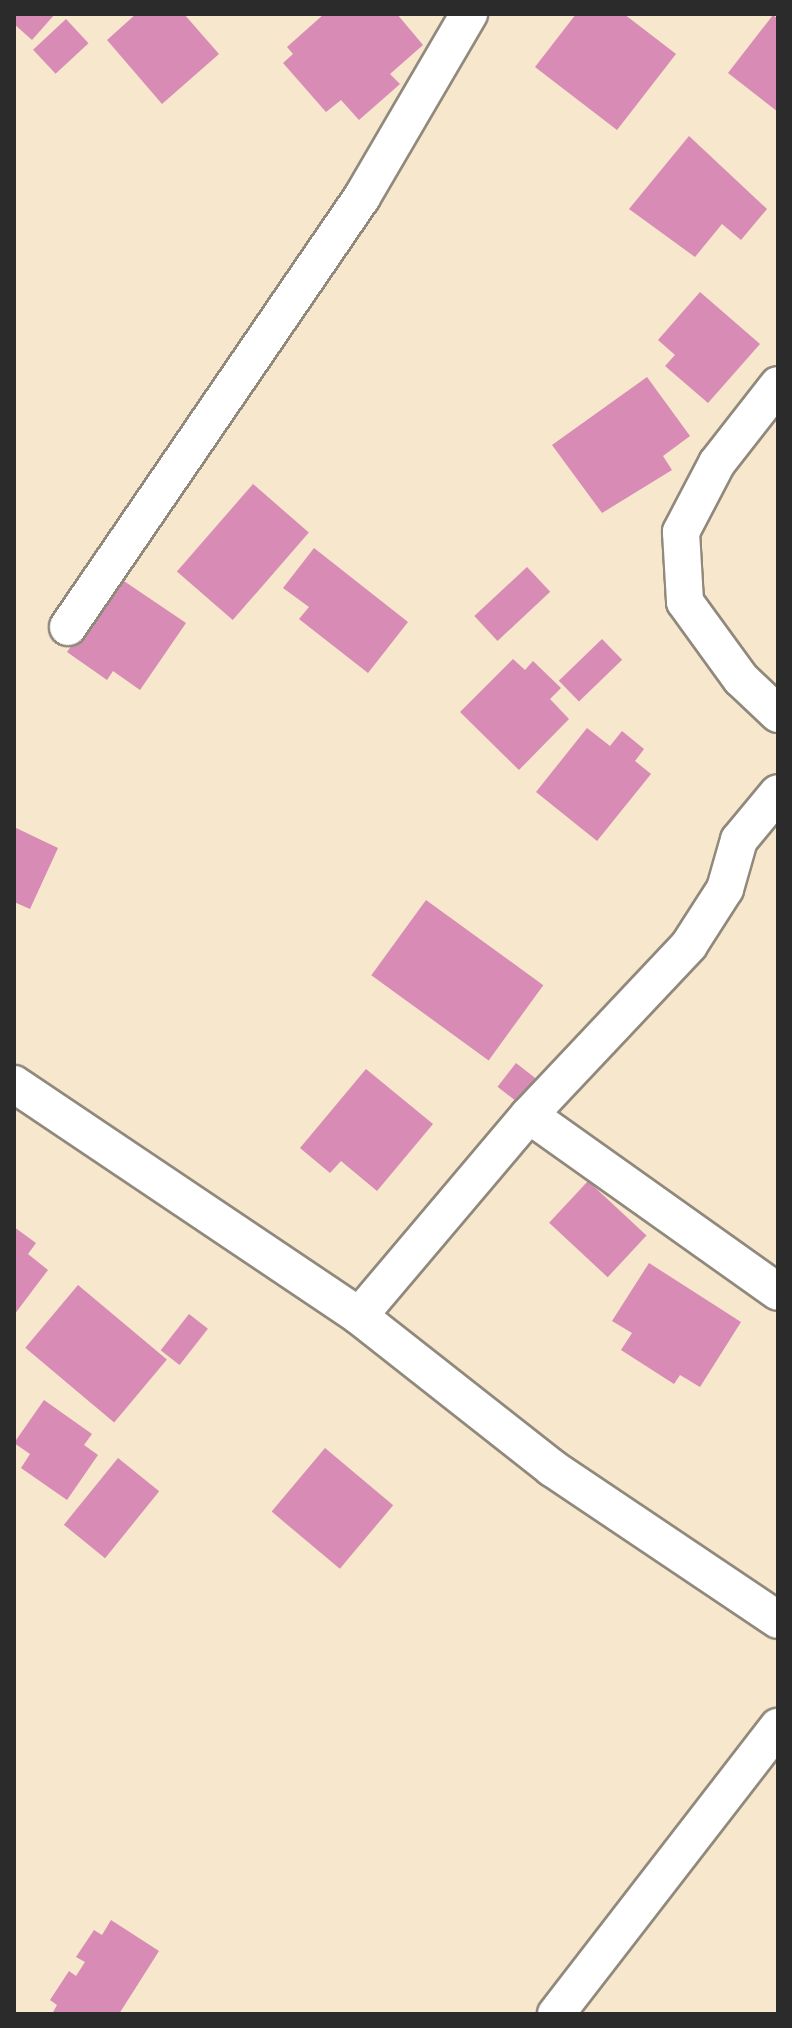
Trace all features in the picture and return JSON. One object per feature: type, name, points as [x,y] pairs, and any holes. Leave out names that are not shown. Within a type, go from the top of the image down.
[{"type":"street","points":[[68,627],[362,197],[469,14]]},
{"type":"street","points":[[778,385],[717,463],[681,532],[685,602],[741,679],[778,714]]},
{"type":"street","points":[[359,1316],[529,1115],[689,945],[725,889],[739,840],[778,793]]},
{"type":"street","points":[[14,1084],[359,1316],[552,1468],[778,1620]]},
{"type":"street","points":[[529,1115],[778,1292]]},
{"type":"street","points":[[556,2014],[778,1727]]},
{"type":"building","points":[[14,14],[55,14],[32,40],[14,24]]},
{"type":"building","points":[[136,14],[184,14],[219,54],[162,104],[107,40]]},
{"type":"building","points":[[324,14],[397,14],[423,45],[390,74],[400,84],[359,120],[341,100],[326,112],[283,63],[293,54],[287,47]]},
{"type":"building","points":[[576,14],[624,14],[676,54],[617,130],[535,67]]},
{"type":"building","points":[[773,15],[778,19],[778,112],[728,73]]},
{"type":"building","points":[[66,19],[89,43],[56,74],[33,50]]},
{"type":"building","points":[[689,136],[767,209],[741,240],[722,224],[695,257],[629,209]]},
{"type":"building","points":[[700,292],[760,344],[708,403],[665,366],[675,355],[658,340]]},
{"type":"building","points":[[647,377],[690,436],[663,456],[672,470],[602,513],[552,445]]},
{"type":"building","points":[[253,484],[309,533],[233,620],[177,572]]},
{"type":"building","points":[[314,548],[408,622],[368,673],[299,619],[309,607],[283,588]]},
{"type":"building","points":[[527,567],[550,592],[498,641],[474,616]]},
{"type":"building","points":[[118,577],[186,623],[140,690],[113,671],[107,680],[67,652]]},
{"type":"building","points":[[602,639],[622,660],[579,702],[559,681]]},
{"type":"building","points":[[513,659],[525,670],[533,661],[561,688],[550,699],[569,719],[519,770],[460,712]]},
{"type":"building","points":[[587,728],[610,746],[622,731],[644,749],[635,761],[651,774],[597,841],[536,792]]},
{"type":"building","points":[[14,827],[58,848],[30,909],[14,902]]},
{"type":"building","points":[[426,900],[543,985],[489,1060],[371,975]]},
{"type":"building","points":[[516,1063],[538,1080],[520,1104],[498,1087]]},
{"type":"building","points":[[366,1069],[433,1124],[377,1191],[341,1161],[330,1173],[300,1148]]},
{"type":"building","points":[[588,1181],[647,1236],[608,1277],[549,1223]]},
{"type":"building","points":[[14,1227],[36,1243],[28,1254],[48,1270],[14,1315]]},
{"type":"building","points":[[649,1263],[741,1322],[700,1387],[680,1375],[674,1384],[621,1350],[632,1333],[612,1321]]},
{"type":"building","points":[[78,1285],[167,1360],[114,1422],[25,1348]]},
{"type":"building","points":[[189,1314],[208,1329],[180,1365],[161,1350]]},
{"type":"building","points":[[44,1400],[92,1434],[84,1445],[98,1455],[67,1500],[21,1468],[30,1454],[14,1443]]},
{"type":"building","points":[[325,1448],[393,1505],[340,1569],[272,1512]]},
{"type":"building","points":[[118,1458],[159,1491],[105,1558],[64,1525]]},
{"type":"building","points":[[111,1920],[159,1951],[119,2014],[52,2014],[57,2005],[50,2000],[69,1971],[76,1976],[85,1962],[76,1957],[94,1930],[102,1935]]}]
